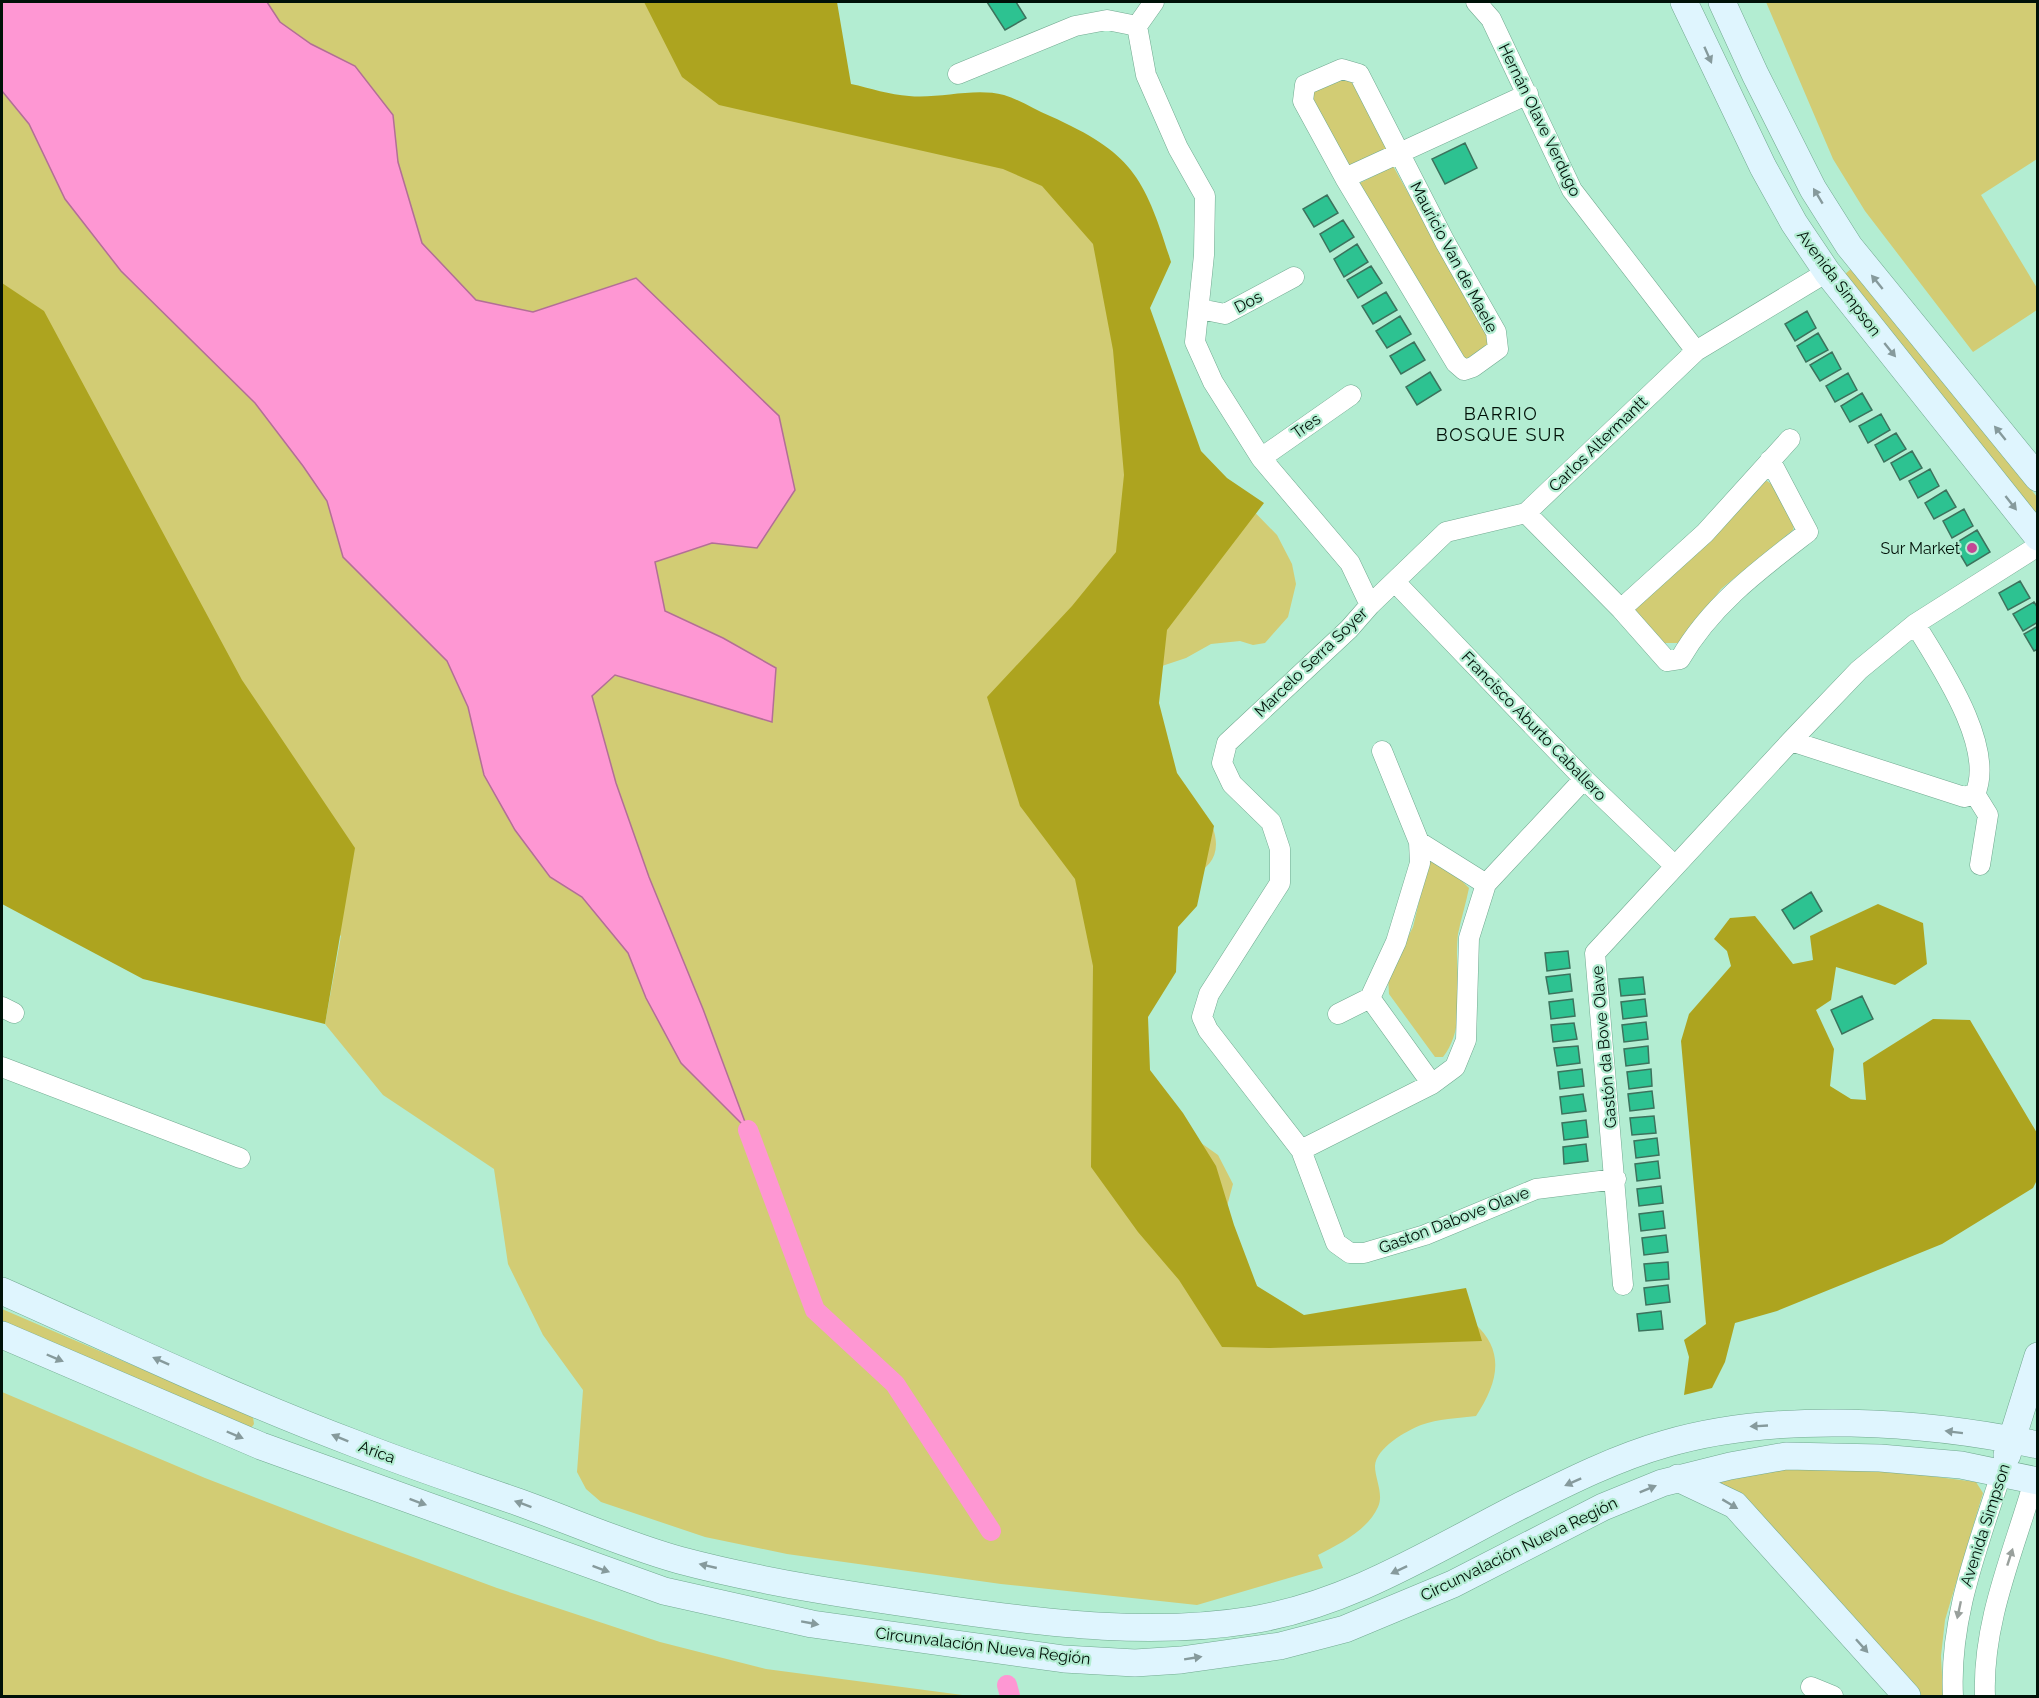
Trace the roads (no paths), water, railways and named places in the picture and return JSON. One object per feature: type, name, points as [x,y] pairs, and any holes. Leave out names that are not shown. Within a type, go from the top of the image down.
[{"type":"main road","name":"Avenida Simpson","points":[[1684,2],[1763,167],[1794,223],[1827,272],[2037,537]]},
{"type":"main road","name":"Avenida Simpson","points":[[1722,2],[1755,74],[1813,189],[1849,246],[2037,478]]},
{"type":"main road","points":[[1827,272],[1847,259],[1851,253],[1849,246]]},
{"type":"main road","name":"Arica","points":[[2,1291],[355,1444],[675,1559],[765,1579]]},
{"type":"main road","name":"Arica","points":[[2,1335],[261,1446],[664,1591],[752,1612]]},
{"type":"main road","name":"Avenida Simpson","points":[[2001,1473],[2025,1442],[2037,1356]]},
{"type":"main road","name":"Circunvalación Nueva Región","points":[[765,1579],[880,1599],[1058,1624],[1130,1628],[1249,1620],[1299,1610],[1336,1598],[1406,1567],[1521,1505],[1664,1444],[1753,1426],[1833,1424],[1911,1427],[2025,1442]]},
{"type":"main road","name":"Circunvalación Nueva Región","points":[[752,1612],[812,1624],[1064,1659],[1158,1662],[1270,1647],[1345,1629],[1431,1593],[1602,1507],[1678,1478],[1786,1456],[1923,1460],[2036,1477]]},
{"type":"main road","points":[[1678,1478],[1735,1505],[1907,1696]]},
{"type":"street","points":[[958,74],[1075,26],[1107,20],[1137,26],[1154,2]]},
{"type":"street","name":"Hernán Olave Verdugo","points":[[1476,2],[1491,19],[1572,190],[1696,351]]},
{"type":"street","name":"Marcelo Serra Soyer","points":[[1137,26],[1146,75],[1179,148],[1205,196],[1204,255],[1195,342],[1214,382],[1261,458],[1350,563],[1370,605],[1349,629],[1227,743],[1222,763],[1232,784],[1271,822],[1281,849],[1280,882],[1209,994],[1202,1017],[1208,1030],[1301,1150],[1336,1243],[1350,1253],[1364,1253]]},
{"type":"street","name":"Mauricio Van de Maele","points":[[1342,69],[1359,74],[1401,152],[1445,242],[1496,332],[1498,349],[1473,367],[1464,370],[1456,363],[1345,178],[1303,101],[1305,85],[1342,69]]},
{"type":"street","points":[[1345,178],[1528,94]]},
{"type":"street","name":"Carlos Altermantt","points":[[1526,513],[1696,351],[1827,272]]},
{"type":"street","name":"Dos","points":[[1200,309],[1225,314],[1294,277]]},
{"type":"street","name":"Tres","points":[[1261,458],[1351,395]]},
{"type":"street","points":[[1621,609],[1705,532],[1790,439]]},
{"type":"street","points":[[1370,605],[1446,532],[1526,513],[1621,609],[1667,661],[1680,659],[1694,634],[1743,582],[1808,531],[1770,460]]},
{"type":"street","name":"Gastón da Bove Olave","points":[[1623,1285],[1596,953],[1791,741],[1860,670],[1915,624],[2037,546]]},
{"type":"street","name":"Francisco Aburto Caballero","points":[[1396,582],[1584,779],[1675,866]]},
{"type":"street","points":[[1915,624],[1971,724],[1979,754],[1980,771],[1975,794],[1988,815],[1980,865]]},
{"type":"street","points":[[1791,741],[1964,797],[1975,794]]},
{"type":"street","points":[[1338,1014],[1370,998],[1396,942],[1413,894],[1420,863],[1419,842],[1382,751]]},
{"type":"street","points":[[1301,1150],[1432,1084],[1455,1067],[1466,1040],[1469,938],[1486,884],[1584,779]]},
{"type":"street","points":[[1419,842],[1486,884]]},
{"type":"street","points":[[1370,998],[1432,1084]]},
{"type":"street","points":[[2,1067],[240,1158]]},
{"type":"street","name":"Gaston Dabove Olave","points":[[1364,1253],[1425,1235],[1536,1189],[1616,1179]]},
{"type":"street","name":"Avenida Simpson","points":[[1953,1696],[1954,1650],[1962,1595],[2001,1473]]},
{"type":"street","name":"Avenida Simpson","points":[[1985,1696],[1985,1660],[1993,1615],[2036,1477]]},
{"type":"street","points":[[1811,1687],[1833,1696]]},
{"type":"waterway","points":[[748,1130],[815,1310],[895,1384],[991,1531]]},
{"type":"waterway","points":[[1007,1685],[1010,1696]]},
{"type":"place","name":"Sur Market","points":[[1972,548]]},
{"type":"district","name":"BARRIO BOSQUE SUR","points":[[1501,423]]}]
